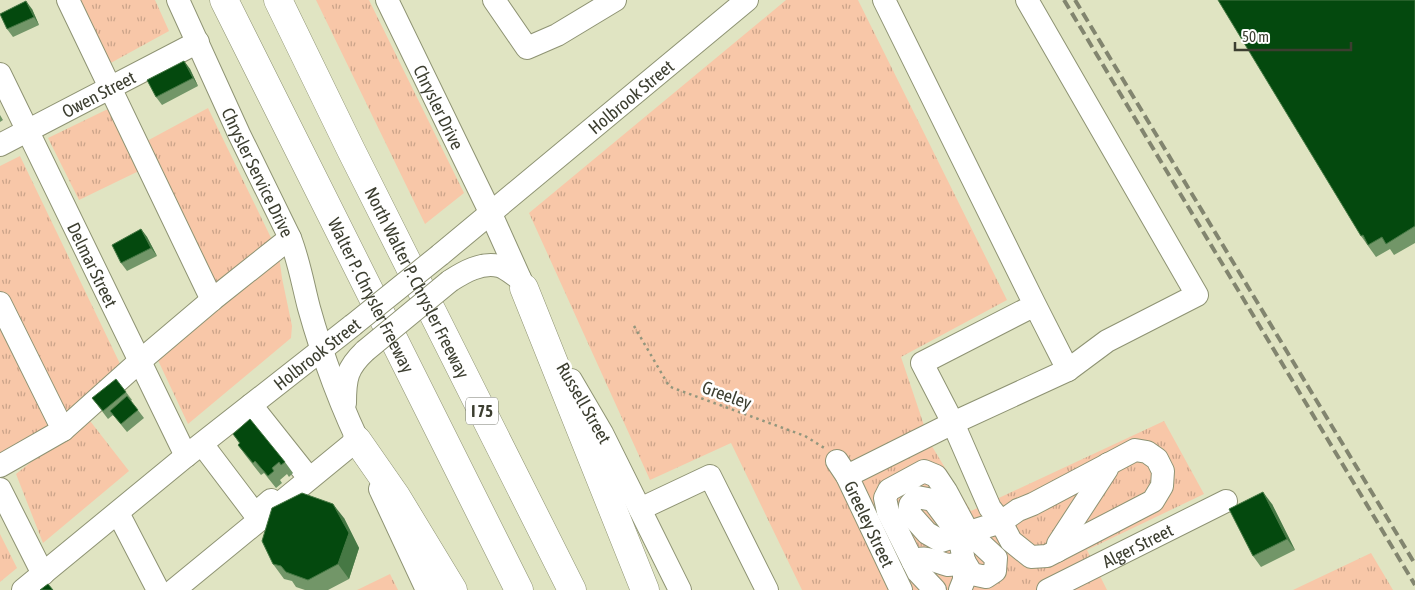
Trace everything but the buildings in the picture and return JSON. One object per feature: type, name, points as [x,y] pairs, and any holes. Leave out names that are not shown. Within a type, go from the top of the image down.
[{"type":"highway","name":"Walter P. Chrysler Freeway","points":[[224,0],[519,590]]},
{"type":"highway","name":"North Walter P. Chrysler Freeway","points":[[278,0],[351,150],[572,590]]},
{"type":"highway","points":[[522,283],[645,590]]},
{"type":"highway","points":[[356,436],[396,496],[453,590]]},
{"type":"street","points":[[68,0],[212,300]]},
{"type":"street","name":"Chrysler Service Drive","points":[[178,0],[297,255],[309,308],[322,350],[356,436]]},
{"type":"street","name":"Chrysler Drive","points":[[387,0],[492,214]]},
{"type":"street","points":[[494,0],[502,14],[528,48],[557,35],[615,0]]},
{"type":"street","name":"Holbrook Street","points":[[23,590],[194,450],[492,214],[747,0]]},
{"type":"street","points":[[884,0],[1034,305],[1068,370]]},
{"type":"street","points":[[842,468],[944,427],[1068,370],[1107,341],[1197,295],[1027,0]]},
{"type":"street","name":"Owen Street","points":[[0,146],[198,42]]},
{"type":"street","name":"Delmar Street","points":[[0,74],[140,362],[194,450],[255,514],[305,472]]},
{"type":"street","name":"Russell Street","points":[[492,214],[522,283],[560,362],[602,433],[680,590]]},
{"type":"street","points":[[0,466],[63,430],[212,300],[290,238]]},
{"type":"street","points":[[345,409],[345,392],[349,370],[354,362],[450,281],[466,270],[479,266],[499,266],[522,283]]},
{"type":"street","points":[[0,303],[63,430]]},
{"type":"street","points":[[964,534],[1001,522],[1018,510],[1033,504],[1135,450],[1147,452],[1157,459],[1163,471],[1162,486],[1153,501],[1047,556],[1031,557],[1011,542],[1001,522],[990,508],[944,427],[922,363],[1034,305]]},
{"type":"street","points":[[251,405],[305,472],[332,450],[356,436]]},
{"type":"street","points":[[174,590],[356,436]]},
{"type":"street","points":[[356,436],[427,590]]},
{"type":"street","points":[[1057,550],[1058,544],[1107,469],[1108,464]]},
{"type":"street","name":"Greeley Street","points":[[842,468],[900,590]]},
{"type":"street","points":[[935,590],[918,572],[888,512],[885,498],[889,490],[924,472],[936,476],[946,491],[964,534],[964,580],[960,590]]},
{"type":"street","points":[[640,509],[710,476],[768,590]]},
{"type":"street","points":[[0,489],[43,574]]},
{"type":"street","name":"Alger Street","points":[[1048,590],[1226,501]]},
{"type":"street","points":[[1033,504],[1131,512]]},
{"type":"street","points":[[118,512],[158,590]]},
{"type":"street","points":[[964,534],[996,558],[995,571],[986,577],[972,574],[964,561]]},
{"type":"street","points":[[913,562],[919,558],[930,558],[950,565],[964,561]]},
{"type":"path","name":"Greeley","points":[[634,326],[669,386],[805,436],[822,445],[842,468]]},
{"type":"green space","points":[[76,0],[155,0],[169,31],[107,65]]},
{"type":"green space","points":[[316,0],[369,0],[464,193],[425,224]]},
{"type":"green space","points":[[786,0],[858,0],[1007,300],[901,357],[930,443],[971,511],[1164,421],[1204,494],[1087,550],[1107,590],[802,590],[731,443],[650,480],[529,213]]},
{"type":"green space","points":[[112,107],[143,169],[79,200],[48,138]]},
{"type":"green space","points":[[208,108],[274,244],[217,289],[145,142]]},
{"type":"green space","points":[[20,156],[123,370],[64,422],[0,291],[0,166]]},
{"type":"green space","points":[[279,256],[292,326],[291,338],[188,424],[156,356]]},
{"type":"green space","points":[[0,314],[57,426],[0,453]]},
{"type":"green space","points":[[87,417],[129,471],[43,543],[16,474]]},
{"type":"green space","points":[[0,534],[17,568],[0,582]]},
{"type":"green space","points":[[1371,553],[1393,590],[1293,590]]},
{"type":"green space","points":[[390,574],[398,590],[357,590]]},
{"type":"railway","points":[[1064,0],[1415,585]]},
{"type":"railway","points":[[1075,0],[1415,564]]}]
